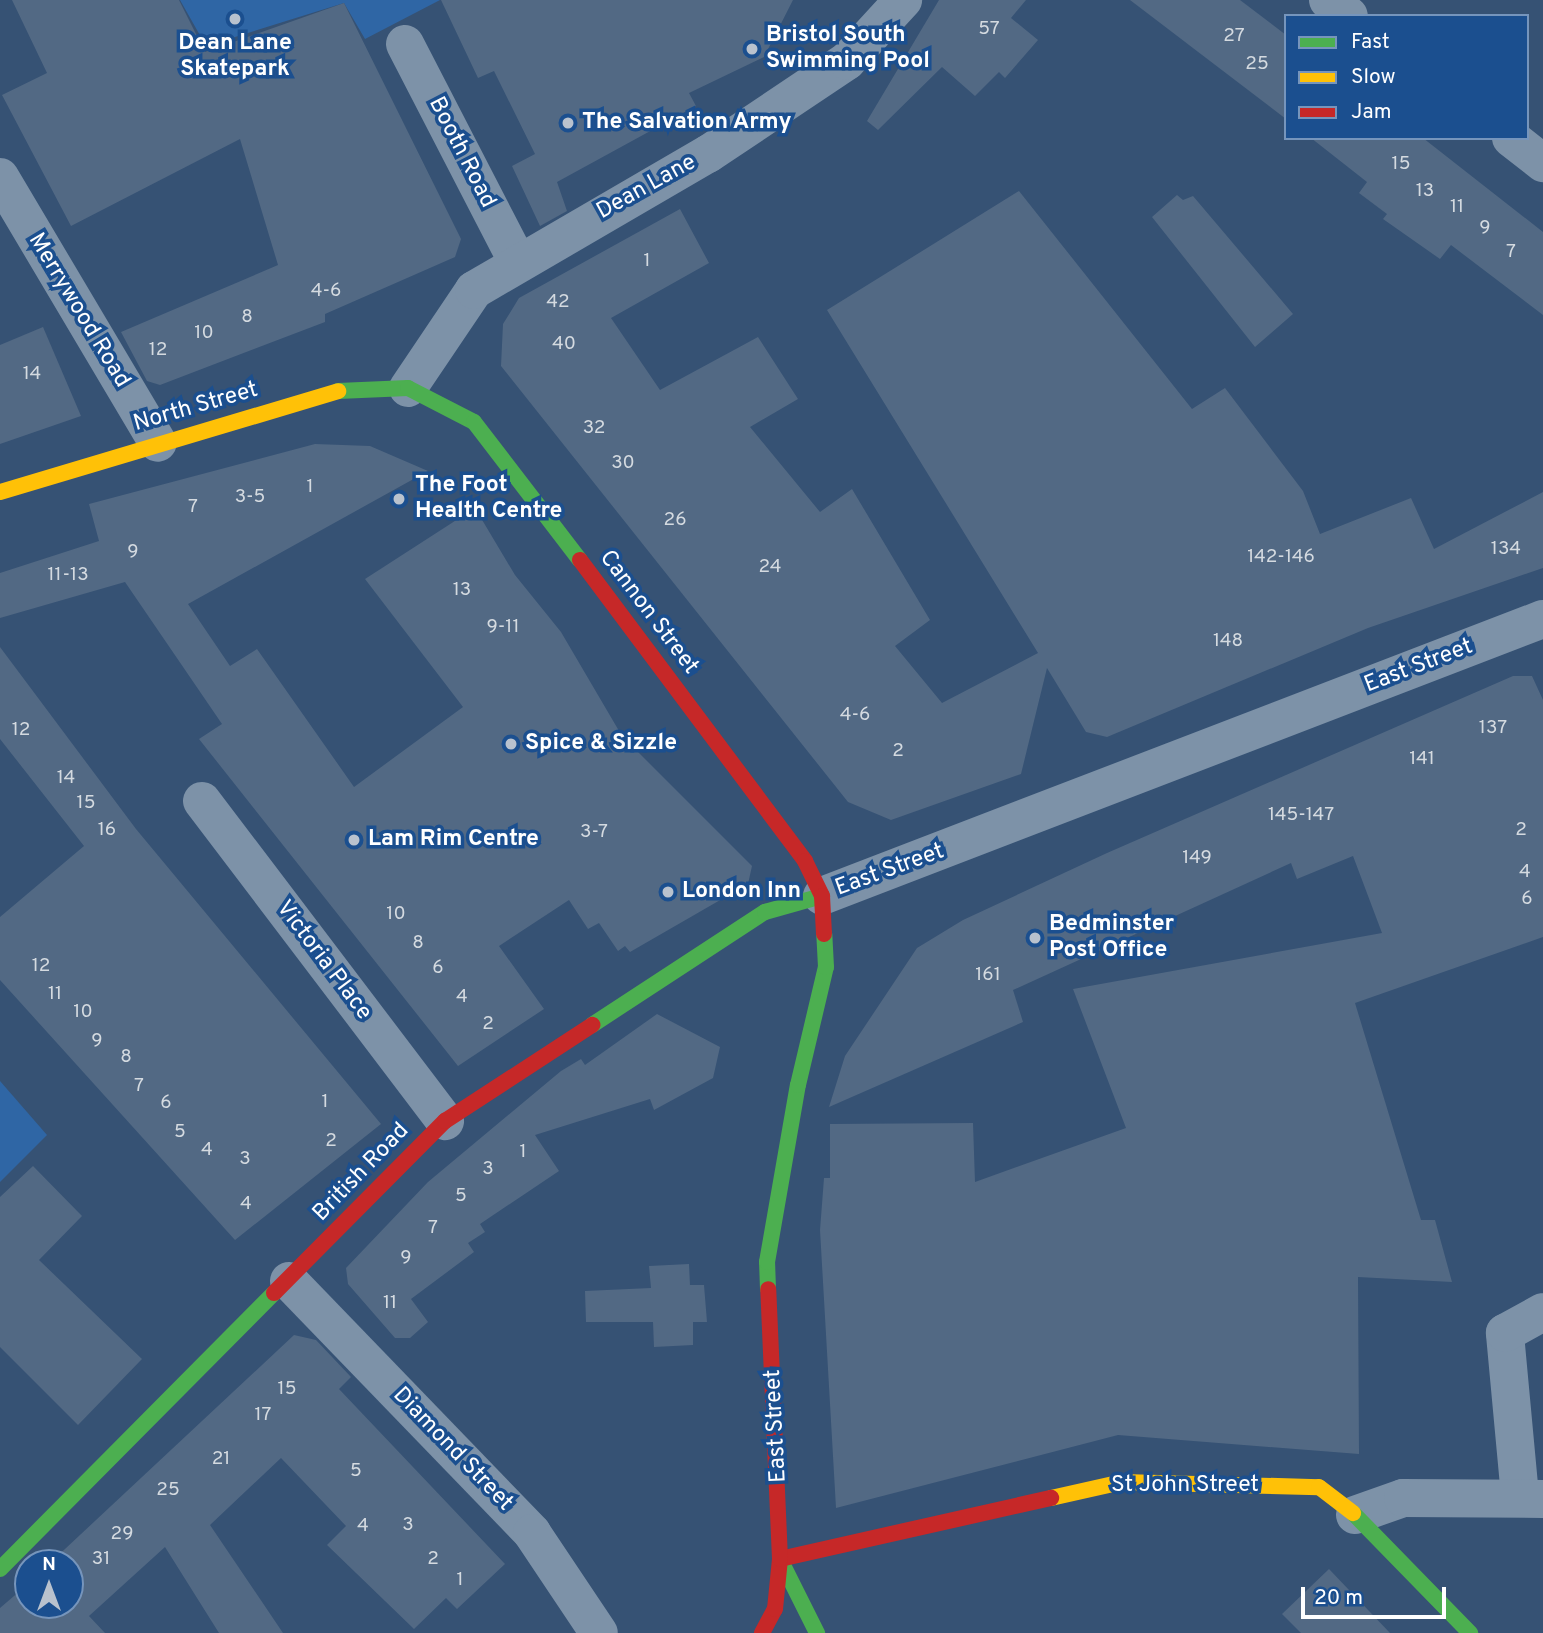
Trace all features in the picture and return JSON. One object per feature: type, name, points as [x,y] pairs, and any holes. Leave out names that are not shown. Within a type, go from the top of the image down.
[{"type":"main road","name":"North Street","points":[[0,492],[348,388],[408,388]]},
{"type":"main road","name":"Cannon Street","points":[[408,388],[474,422],[491,441],[805,861],[822,896]]},
{"type":"main road","name":"British Road","points":[[0,1569],[445,1121],[765,912],[822,896]]},
{"type":"main road","name":"East Street","points":[[762,1633],[775,1609],[780,1559],[767,1262],[798,1084],[826,967],[822,896]]},
{"type":"main road","name":"St John Street","points":[[780,1559],[1122,1482],[1319,1487],[1355,1515],[1470,1633]]},
{"type":"main road","name":"East Street","points":[[780,1559],[817,1633]]},
{"type":"street","name":"Dean Lane","points":[[408,388],[474,290],[517,261],[708,154],[847,61],[902,0]]},
{"type":"street","points":[[1328,0],[1346,14]]},
{"type":"street","name":"Booth Road","points":[[405,44],[517,261]]},
{"type":"street","points":[[1514,140],[1543,163]]},
{"type":"street","name":"Merrywood Road","points":[[0,177],[158,443]]},
{"type":"street","name":"East Street","points":[[822,896],[1542,621]]},
{"type":"street","name":"Victoria Place","points":[[202,801],[445,1121]]},
{"type":"street","name":"Diamond Street","points":[[289,1281],[532,1533],[599,1633]]},
{"type":"street","points":[[1355,1515],[1404,1498],[1532,1498],[1505,1333],[1543,1312]]},
{"type":"shaded area","points":[[180,0],[440,0],[365,39],[344,3],[206,46]]},
{"type":"shaded area","points":[[0,1081],[47,1135],[0,1182]]},
{"type":"building","points":[[12,0],[179,0],[205,52],[344,3],[461,239],[455,257],[325,314],[325,322],[160,385],[147,381],[121,332],[278,265],[240,139],[71,226],[2,95],[47,73]]},
{"type":"building","points":[[441,0],[793,0],[764,57],[689,93],[696,106],[557,182],[567,211],[540,226],[512,166],[535,154],[494,71],[478,78]]},
{"type":"building","points":[[939,0],[1026,0],[1011,18],[1038,40],[1005,78],[999,72],[975,96],[942,67],[878,130],[867,121]]},
{"type":"building","points":[[1130,0],[1240,0],[1284,33],[1284,117]]},
{"type":"building","points":[[1314,140],[1426,140],[1543,232],[1543,315],[1451,245],[1440,259],[1383,219],[1387,214],[1359,193],[1367,182]]},
{"type":"building","points":[[1019,191],[1192,409],[1225,388],[1303,491],[1320,534],[1411,498],[1434,549],[1543,492],[1543,568],[1368,628],[1107,737],[1086,732],[1047,668],[1021,774],[891,820],[848,802],[501,366],[503,324],[519,298],[680,209],[709,263],[611,318],[660,390],[758,337],[798,399],[750,427],[820,512],[852,489],[930,620],[895,646],[942,703],[1038,653],[827,310]]},
{"type":"building","points":[[1177,195],[1183,200],[1193,196],[1293,314],[1255,347],[1152,217]]},
{"type":"building","points":[[43,327],[81,416],[0,444],[0,345]]},
{"type":"building","points":[[315,444],[370,446],[428,471],[188,604],[230,666],[257,649],[354,787],[463,707],[365,579],[475,508],[515,575],[561,632],[622,736],[752,866],[748,884],[630,952],[625,946],[618,951],[599,923],[588,929],[569,900],[499,946],[544,1009],[458,1066],[199,739],[222,724],[125,582],[0,618],[0,573],[99,541],[89,504]]},
{"type":"building","points":[[0,647],[136,829],[381,1124],[235,1240],[0,980],[0,917],[84,846],[0,739]]},
{"type":"building","points":[[1513,676],[1532,676],[1543,700],[1543,937],[1355,1003],[1421,1220],[1435,1220],[1452,1282],[1358,1277],[1359,1454],[1118,1435],[836,1508],[820,1230],[824,1178],[830,1178],[830,1124],[973,1123],[975,1182],[1126,1128],[1073,989],[1382,933],[1353,856],[1297,879],[1291,863],[1013,990],[1023,1022],[829,1107],[845,1056],[917,948],[963,920],[1107,853]]},
{"type":"building","points":[[657,1014],[720,1047],[713,1078],[654,1110],[650,1099],[535,1135],[559,1171],[480,1224],[485,1232],[468,1243],[474,1252],[411,1299],[428,1322],[410,1338],[395,1338],[348,1284],[346,1268],[428,1182],[561,1071],[581,1059],[585,1065]]},
{"type":"building","points":[[33,1166],[82,1216],[39,1260],[142,1359],[78,1425],[0,1347],[0,1197]]},
{"type":"building","points":[[689,1264],[690,1285],[704,1285],[707,1322],[693,1322],[693,1345],[654,1347],[653,1322],[586,1322],[585,1291],[651,1288],[649,1266]]},
{"type":"building","points":[[294,1335],[316,1340],[351,1377],[339,1389],[505,1564],[457,1609],[446,1598],[414,1629],[327,1545],[346,1526],[281,1458],[210,1525],[283,1633],[219,1633],[165,1547],[89,1616],[105,1633],[0,1633],[0,1608],[14,1596],[14,1619],[84,1619],[84,1549],[65,1549]]},
{"type":"building","points":[[1329,1569],[1390,1633],[1301,1633],[1282,1614]]},
{"type":"traffic: fast","points":[[338,391],[408,388],[474,422],[580,560]]},
{"type":"traffic: fast","points":[[592,1025],[765,912],[822,896]]},
{"type":"traffic: fast","points":[[768,1289],[767,1262],[798,1085],[826,967],[824,934]]},
{"type":"traffic: fast","points":[[0,1569],[274,1293]]},
{"type":"traffic: fast","points":[[1353,1513],[1470,1633]]},
{"type":"traffic: fast","points":[[780,1559],[817,1633]]},
{"type":"traffic: slow","points":[[0,492],[338,391]]},
{"type":"traffic: slow","points":[[1051,1498],[1122,1482],[1319,1487],[1353,1513]]},
{"type":"traffic: jam","points":[[580,560],[805,861],[822,896],[824,934]]},
{"type":"traffic: jam","points":[[274,1293],[445,1121],[592,1025]]},
{"type":"traffic: jam","points":[[762,1633],[775,1609],[780,1559],[768,1289]]},
{"type":"traffic: jam","points":[[780,1559],[1051,1498]]},
{"type":"place","name":"Dean Lane Skatepark","points":[[235,19]]},
{"type":"place","name":"Bristol South Swimming Pool","points":[[752,49]]},
{"type":"place","name":"The Salvation Army","points":[[568,123]]},
{"type":"place","name":"The Foot Health Centre","points":[[399,499]]},
{"type":"place","name":"Spice & Sizzle","points":[[511,744]]},
{"type":"place","name":"Lam Rim Centre","points":[[354,840]]},
{"type":"place","name":"London Inn","points":[[668,892]]},
{"type":"place","name":"Bedminster Post Office","points":[[1035,938]]}]
